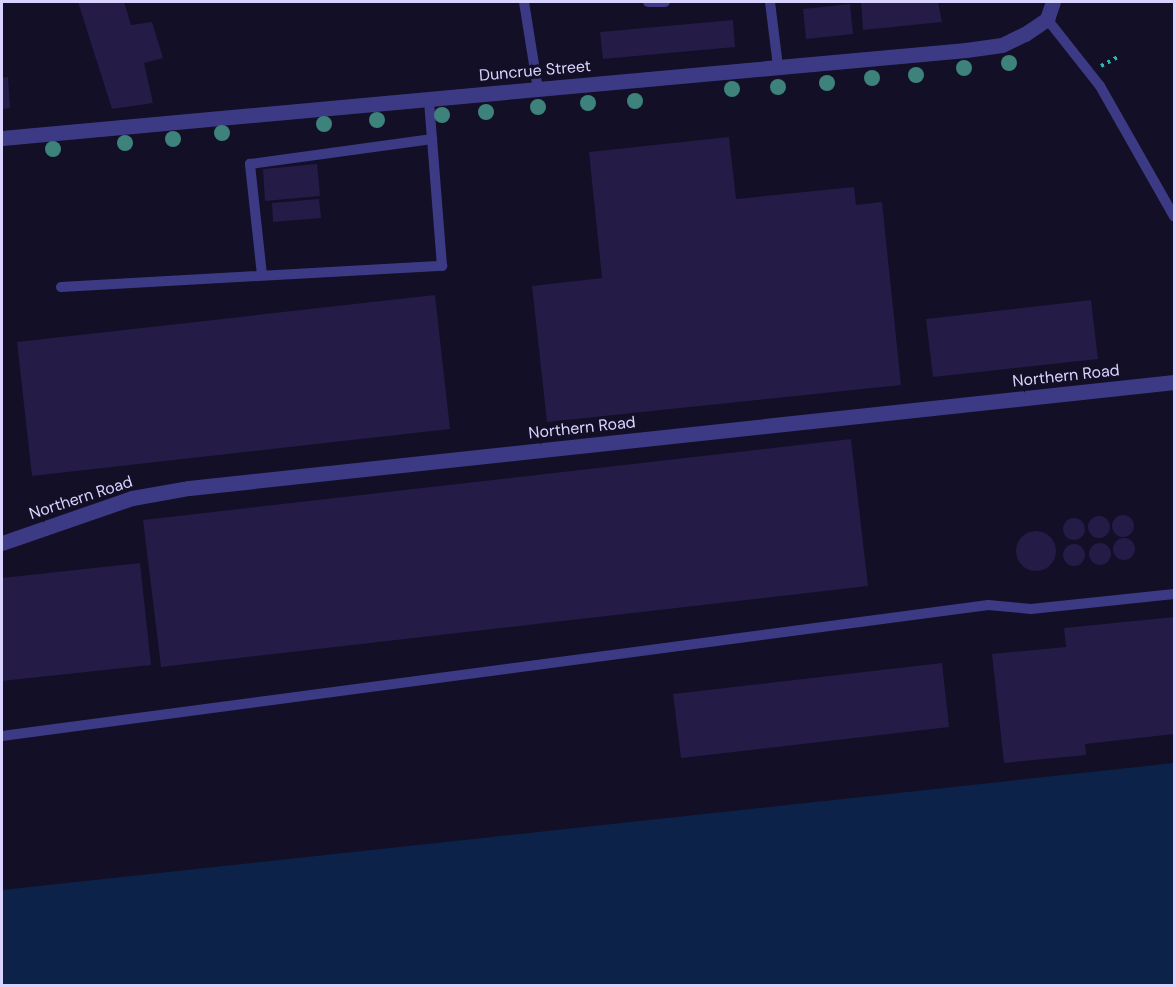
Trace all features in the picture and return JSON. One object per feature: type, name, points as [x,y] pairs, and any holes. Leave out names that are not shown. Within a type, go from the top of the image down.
[{"type":"street","points":[[1047,19],[1053,2]]},
{"type":"street","name":"Duncrue Street","points":[[2,138],[1002,45],[1047,19]]},
{"type":"street","name":"Northern Road","points":[[2,543],[132,498],[189,488],[1174,382]]},
{"type":"lane","points":[[524,2],[538,89]]},
{"type":"lane","points":[[648,2],[665,2]]},
{"type":"lane","points":[[770,2],[778,66]]},
{"type":"lane","points":[[1047,19],[1100,87],[1174,216]]},
{"type":"lane","points":[[61,287],[442,266],[429,99]]},
{"type":"lane","points":[[262,275],[250,164],[432,139]]},
{"type":"lane","points":[[2,736],[988,605],[1031,609],[1174,594]]},
{"type":"water","points":[[1174,763],[1174,985],[2,985],[2,890]]},
{"type":"building","points":[[78,2],[124,2],[131,25],[152,22],[163,58],[144,63],[153,103],[112,109]]},
{"type":"building","points":[[861,2],[938,2],[942,22],[863,30]]},
{"type":"building","points":[[850,4],[853,34],[806,39],[803,9]]},
{"type":"building","points":[[733,20],[735,47],[603,59],[600,32]]},
{"type":"building","points":[[8,77],[10,108],[2,109],[2,78]]},
{"type":"building","points":[[729,137],[736,199],[854,187],[856,205],[882,202],[901,385],[547,422],[532,286],[602,278],[589,152]]},
{"type":"building","points":[[317,164],[320,196],[265,201],[263,169]]},
{"type":"building","points":[[319,199],[321,218],[273,222],[272,203]]},
{"type":"building","points":[[435,295],[450,429],[32,476],[17,342]]},
{"type":"building","points":[[1091,300],[1098,359],[933,377],[926,319]]},
{"type":"building","points":[[851,439],[868,586],[161,667],[143,520]]},
{"type":"building","points":[[1123,515],[1131,518],[1134,526],[1131,534],[1123,537],[1115,534],[1112,526],[1115,518]]},
{"type":"building","points":[[1099,516],[1107,519],[1110,527],[1107,535],[1099,538],[1091,535],[1088,527],[1091,519]]},
{"type":"building","points":[[1074,518],[1082,521],[1085,529],[1082,537],[1074,540],[1066,537],[1063,529],[1066,521]]},
{"type":"building","points":[[1036,531],[1044,532],[1050,537],[1055,543],[1055,559],[1050,565],[1044,570],[1036,571],[1028,570],[1022,565],[1017,559],[1016,551],[1017,543],[1022,537],[1028,532]]},
{"type":"building","points":[[1124,538],[1132,541],[1135,549],[1132,557],[1124,560],[1116,557],[1113,549],[1116,541]]},
{"type":"building","points":[[1100,543],[1108,546],[1111,554],[1108,562],[1100,565],[1092,562],[1089,554],[1092,546]]},
{"type":"building","points":[[1074,544],[1082,547],[1085,555],[1082,563],[1074,566],[1066,563],[1063,555],[1066,547]]},
{"type":"building","points":[[140,563],[151,665],[2,681],[2,578]]},
{"type":"building","points":[[1174,617],[1174,734],[1085,744],[1086,755],[1004,763],[992,654],[1066,647],[1064,628]]},
{"type":"building","points":[[942,663],[949,727],[681,758],[673,694]]}]
